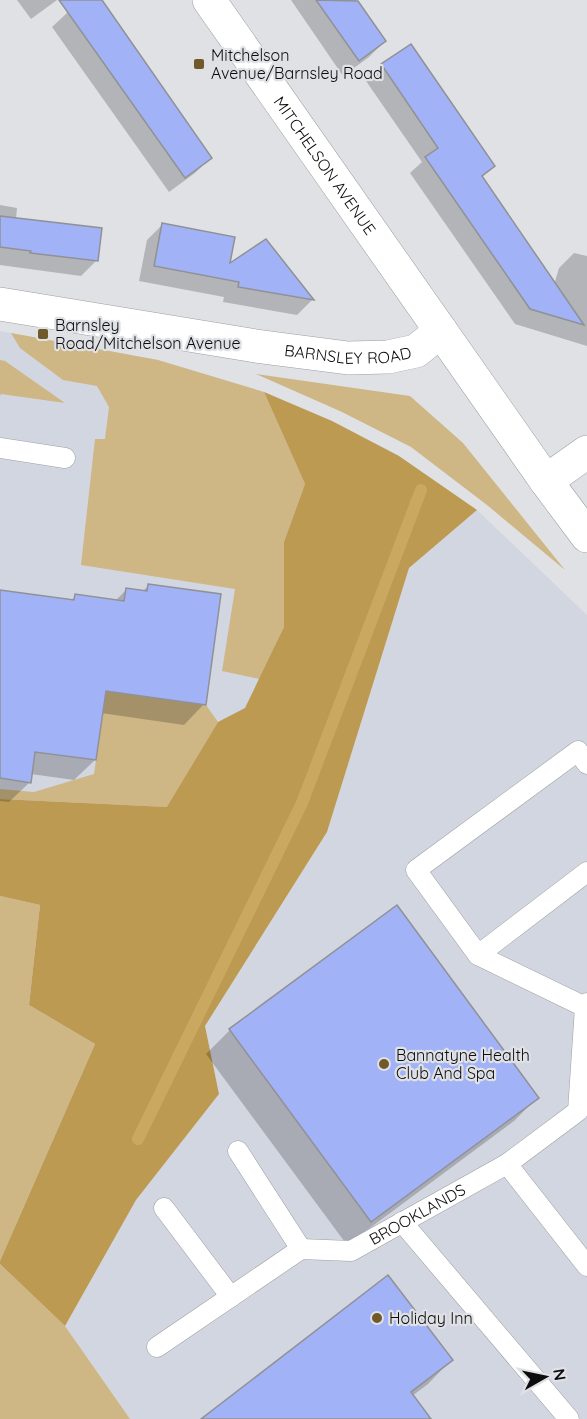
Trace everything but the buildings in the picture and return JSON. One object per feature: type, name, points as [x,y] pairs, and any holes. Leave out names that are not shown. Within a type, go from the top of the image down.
[{"type":"main road","name":"MITCHELSON AVENUE","points":[[209,0],[441,331]]},
{"type":"main road","name":"BARNSLEY ROAD","points":[[0,304],[256,346],[348,358],[388,357],[416,351],[441,331]]},
{"type":"main road","points":[[441,331],[546,482],[587,536]]},
{"type":"main road","points":[[546,482],[587,452]]},
{"type":"lane","points":[[0,448],[65,458]]},
{"type":"lane","points":[[586,1005],[478,955],[416,870],[578,751],[587,764]]},
{"type":"lane","points":[[478,955],[587,872]]},
{"type":"lane","name":"BROOKLANDS","points":[[301,1249],[351,1251],[507,1164],[583,1116],[586,1005]]},
{"type":"lane","points":[[157,1347],[301,1249],[238,1152]]},
{"type":"lane","points":[[507,1164],[587,1266]]},
{"type":"lane","points":[[164,1208],[231,1297]]},
{"type":"lane","points":[[402,1222],[569,1419]]},
{"type":"shaded area","points":[[0,331],[158,360],[264,392],[332,421],[399,456],[228,844],[0,829]]},
{"type":"shaded area","points":[[11,333],[158,360],[264,392],[305,484],[284,542],[284,627],[260,679],[222,671],[235,589],[81,565],[95,439],[105,439],[109,407],[97,386],[63,380],[20,348]]},
{"type":"shaded area","points":[[0,360],[5,361],[65,403],[1,394],[0,396]]},
{"type":"shaded area","points":[[256,374],[410,396],[463,443],[565,570],[487,505],[411,447],[342,412]]},
{"type":"shaded area","points":[[264,392],[332,421],[399,456],[477,510],[409,568],[327,832],[205,1026],[219,1094],[136,1200],[65,1326],[0,1264],[0,1261],[95,1044],[29,1005],[40,905],[0,896],[0,799],[167,807],[218,722],[245,708],[284,627],[284,542],[305,484]]},
{"type":"shaded area","points":[[477,510],[587,615],[587,1419],[130,1419],[65,1326],[136,1200],[219,1094],[205,1026],[327,832],[409,568]]},
{"type":"shaded area","points":[[106,691],[206,705],[218,722],[168,807],[0,799],[0,789],[34,792],[94,774]]},
{"type":"shaded area","points":[[0,896],[40,905],[29,1005],[95,1044],[0,1261]]},
{"type":"shaded area","points":[[0,1264],[65,1326],[130,1419],[0,1419]]},
{"type":"waterway","points":[[138,1139],[302,803],[421,490]]},
{"type":"place","name":"Mitchelson Avenue/Barnsley Road","points":[[199,64]]},
{"type":"place","name":"Barnsley Road/Mitchelson Avenue","points":[[43,334]]},
{"type":"place","name":"Bannatyne Health Club And Spa","points":[[384,1064]]},
{"type":"place","name":"Holiday Inn","points":[[377,1318]]}]
